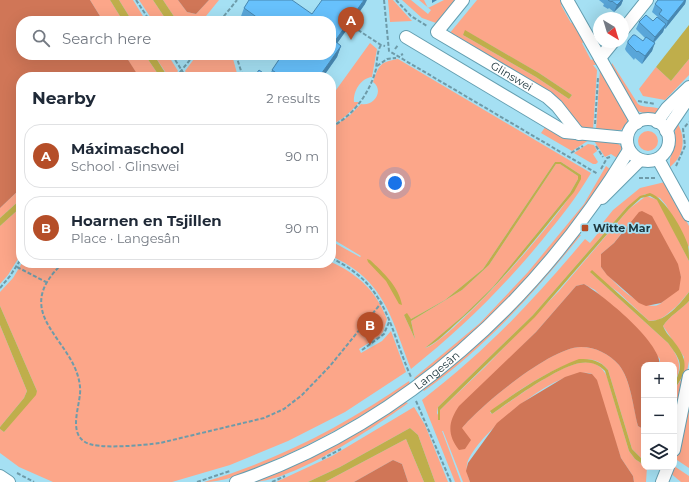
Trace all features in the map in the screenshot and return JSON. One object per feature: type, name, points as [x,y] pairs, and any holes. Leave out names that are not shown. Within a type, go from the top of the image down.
[{"type":"street","points":[[437,32],[463,0]]},
{"type":"street","points":[[567,0],[637,123]]},
{"type":"street","points":[[629,22],[647,0]]},
{"type":"street","name":"Glinswei","points":[[437,32],[546,97],[557,106],[584,138]]},
{"type":"street","points":[[406,37],[565,132],[584,138],[628,144]]},
{"type":"street","points":[[600,58],[608,48]]},
{"type":"street","points":[[657,122],[667,108],[689,87]]},
{"type":"street","points":[[666,131],[689,97]]},
{"type":"street","points":[[643,120],[657,122],[666,131],[668,143],[667,149],[658,159],[652,161],[640,160],[634,156],[628,144],[632,127],[643,120]]},
{"type":"street","name":"Langesân","points":[[234,476],[284,463],[331,441],[380,413],[408,386],[451,360],[493,322],[540,272],[596,203],[628,144]]},
{"type":"street","points":[[658,159],[689,215]]},
{"type":"street","name":"Langesân","points":[[596,203],[615,187],[640,160]]},
{"type":"street","points":[[677,435],[689,376]]},
{"type":"street","points":[[662,482],[667,470]]},
{"type":"street","points":[[0,476],[9,482]]},
{"type":"path","points":[[136,0],[147,16]]},
{"type":"path","points":[[224,16],[237,0]]},
{"type":"path","points":[[384,0],[389,51],[598,174]]},
{"type":"path","points":[[396,0],[411,16],[437,32]]},
{"type":"path","points":[[358,30],[385,46]]},
{"type":"path","points":[[336,123],[348,115],[360,103],[372,82],[379,48],[381,45]]},
{"type":"path","points":[[376,67],[384,60],[396,58]]},
{"type":"path","points":[[175,60],[182,71],[190,60]]},
{"type":"path","points":[[238,60],[241,72]]},
{"type":"path","points":[[594,130],[598,75]]},
{"type":"path","points":[[635,95],[641,103],[657,104],[667,108]]},
{"type":"path","points":[[677,116],[683,129]]},
{"type":"path","points":[[572,154],[584,138]]},
{"type":"path","points":[[593,142],[603,157]]},
{"type":"path","points":[[594,180],[605,162]]},
{"type":"path","points":[[336,261],[354,270],[365,280],[382,302],[411,377]]},
{"type":"path","points":[[0,288],[16,268]]},
{"type":"path","points":[[19,268],[46,282]]},
{"type":"path","points":[[59,268],[46,282],[41,298],[41,307],[52,332],[78,375],[81,397],[76,420],[77,432],[83,441],[92,445],[145,445],[160,443],[273,415],[295,402],[312,386],[382,302]]},
{"type":"path","points":[[362,350],[384,334],[390,321]]},
{"type":"path","points":[[417,372],[411,377],[408,386],[425,417],[451,482]]},
{"type":"path","points":[[197,482],[234,476]]},
{"type":"shaded area","points":[[0,0],[90,0],[100,16],[16,16],[16,60],[128,60],[136,72],[16,72],[16,193],[0,208]]},
{"type":"shaded area","points":[[90,0],[110,0],[120,16],[100,16]]},
{"type":"shaded area","points":[[110,0],[119,0],[129,16],[120,16]]},
{"type":"shaded area","points":[[119,0],[133,0],[143,16],[129,16]]},
{"type":"shaded area","points":[[139,0],[153,0],[164,16],[150,16]]},
{"type":"shaded area","points":[[153,0],[163,0],[174,16],[164,16]]},
{"type":"shaded area","points":[[163,0],[178,0],[187,12],[196,14],[209,0],[219,0],[206,16],[174,16]]},
{"type":"shaded area","points":[[178,0],[209,0],[196,14],[187,12]]},
{"type":"shaded area","points":[[388,0],[393,0],[412,21],[390,22]]},
{"type":"shaded area","points":[[402,0],[411,0],[428,14],[431,10],[428,8],[444,0],[458,0],[441,21],[436,23],[422,18]]},
{"type":"shaded area","points":[[419,0],[424,0],[428,7]]},
{"type":"shaded area","points":[[477,0],[563,0],[565,3],[561,5],[571,23],[575,21],[586,41],[582,43],[591,60],[596,58],[599,65],[593,65],[597,70],[593,130],[579,126],[449,34]],"holes":[[[466,31],[539,73],[572,95],[569,99],[536,77],[463,35]]]},
{"type":"shaded area","points":[[689,25],[689,59],[671,81],[656,67]]},
{"type":"shaded area","points":[[465,30],[539,73],[572,95],[569,99],[536,77],[463,35]]},
{"type":"shaded area","points":[[370,43],[377,49],[372,77],[361,82],[356,90],[354,98],[354,102],[359,102],[350,112],[336,122],[336,90]]},
{"type":"shaded area","points":[[398,59],[591,173],[562,215],[543,239],[497,291],[464,324],[411,369],[398,333],[384,302],[375,289],[363,277],[349,266],[336,259],[336,244],[360,257],[361,256],[336,241],[336,125],[349,116],[361,104],[370,103],[376,98],[378,90],[373,82],[381,65],[387,61]],"holes":[[[555,162],[561,162],[581,175],[559,212],[484,298],[459,323],[438,340],[425,348],[463,316],[493,287],[570,193],[578,179],[578,176],[560,164],[556,164],[489,265],[462,290],[411,321],[415,339],[404,315],[407,314],[411,319],[445,300],[483,269]]]},
{"type":"shaded area","points":[[689,59],[689,75],[665,100],[643,96],[639,89],[656,67],[671,81]]},
{"type":"shaded area","points":[[128,60],[148,60],[157,72],[135,72]]},
{"type":"shaded area","points":[[148,60],[157,60],[165,72],[157,72]]},
{"type":"shaded area","points":[[157,60],[171,60],[178,71],[165,72]]},
{"type":"shaded area","points":[[193,60],[233,60],[237,72],[186,72]]},
{"type":"shaded area","points":[[612,63],[638,104],[662,110],[650,115],[637,111],[611,67]]},
{"type":"shaded area","points":[[600,68],[627,116],[627,123],[621,130],[596,130]]},
{"type":"shaded area","points":[[678,124],[683,141],[681,153],[675,163],[670,167],[670,159],[675,143],[675,131]]},
{"type":"shaded area","points":[[546,126],[566,138],[589,140],[572,151],[541,133]]},
{"type":"shaded area","points":[[648,131],[655,134],[658,141],[655,148],[648,151],[641,148],[638,141],[641,134]]},
{"type":"shaded area","points":[[594,141],[617,143],[622,147],[617,158],[611,154],[605,157]]},
{"type":"shaded area","points":[[588,144],[594,145],[597,151],[593,154],[598,162],[596,164],[593,164],[574,153]]},
{"type":"shaded area","points":[[555,162],[561,162],[581,175],[581,179],[574,192],[519,259],[489,292],[434,343],[425,348],[463,316],[493,287],[570,193],[578,179],[578,176],[560,164],[556,164],[489,265],[462,290],[411,321],[415,339],[404,315],[407,313],[411,319],[445,300],[483,269]]},
{"type":"shaded area","points":[[606,166],[611,170],[562,237],[530,276],[475,330],[416,380],[414,378],[480,323],[528,272],[584,204]]},
{"type":"shaded area","points":[[665,182],[689,226],[689,247],[666,205],[660,198],[645,194],[627,207],[533,315],[438,407],[437,413],[440,419],[440,410],[485,367],[559,291],[629,209],[646,196],[658,200],[689,261],[689,292],[677,306],[665,316],[658,320],[649,321],[618,292],[590,272],[668,343],[677,357],[679,371],[677,377],[677,362],[660,362],[660,359],[595,290],[584,284],[576,286],[536,332],[507,361],[462,428],[500,392],[552,356],[581,347],[592,348],[607,354],[623,371],[631,394],[638,426],[641,428],[641,458],[632,449],[608,370],[605,366],[593,360],[582,360],[555,370],[511,396],[490,412],[492,414],[547,377],[559,371],[584,362],[593,363],[603,370],[607,377],[629,451],[635,459],[641,463],[641,470],[647,470],[646,482],[634,482],[633,476],[621,458],[592,374],[579,374],[561,379],[542,390],[521,404],[485,436],[473,451],[467,464],[470,482],[463,482],[442,431],[461,482],[455,482],[422,400],[468,362],[508,324],[528,304],[585,239],[590,243],[603,227],[601,225],[613,210],[640,188]],"holes":[[[627,226],[669,248],[681,277],[663,302],[653,306],[645,304],[636,300],[612,280],[601,267],[601,254],[614,243]]]},
{"type":"shaded area","points":[[16,193],[16,204],[0,218],[0,208]]},
{"type":"shaded area","points":[[650,193],[662,201],[678,223],[688,245],[689,261],[657,200],[650,196],[641,198],[629,209],[535,317],[440,410],[440,420],[438,420],[438,407],[533,315],[627,207],[640,196]]},
{"type":"shaded area","points":[[16,204],[16,212],[0,226],[0,218]]},
{"type":"shaded area","points":[[642,211],[652,216],[678,264],[681,277],[679,290],[661,303],[646,306],[639,303],[607,275],[601,267],[601,254],[614,243],[639,212]]},
{"type":"shaded area","points":[[16,212],[16,262],[0,284],[0,226]]},
{"type":"shaded area","points":[[578,234],[581,235],[527,299],[508,319],[468,357],[424,391],[423,390],[493,331],[538,283]]},
{"type":"shaded area","points":[[367,259],[370,260],[390,280],[398,292],[402,305],[399,304],[386,281],[368,262]]},
{"type":"shaded area","points":[[336,264],[350,272],[365,284],[383,309],[387,319],[383,332],[380,336],[359,349],[361,353],[382,341],[391,331],[406,372],[345,412],[288,441],[230,465],[172,482],[53,482],[19,467],[0,453],[0,429],[4,432],[37,391],[0,306],[0,292],[13,278],[19,268],[336,268]]},
{"type":"shaded area","points":[[592,270],[649,321],[661,319],[677,307],[689,292],[689,301],[668,319],[663,326],[684,358],[684,370],[677,386],[680,366],[678,358],[668,343],[590,272]]},
{"type":"shaded area","points":[[584,284],[604,298],[630,320],[651,344],[658,355],[659,362],[641,362],[641,428],[638,426],[629,386],[619,365],[602,352],[592,348],[581,347],[552,356],[500,392],[462,428],[471,440],[465,449],[459,450],[452,439],[450,428],[455,412],[459,406],[536,332],[576,286]]},
{"type":"shaded area","points":[[689,301],[689,361],[677,426],[677,386],[681,380],[684,357],[663,326],[668,319]]},
{"type":"shaded area","points":[[0,306],[37,391],[36,395],[4,432],[0,429],[0,427],[24,398],[27,391],[0,325]]},
{"type":"shaded area","points":[[0,325],[27,391],[24,398],[0,427]]},
{"type":"shaded area","points":[[579,359],[587,359],[602,364],[608,370],[632,449],[641,458],[641,463],[635,459],[629,451],[605,371],[594,364],[587,362],[570,366],[547,377],[492,414],[490,411],[544,375]]},
{"type":"shaded area","points":[[580,372],[592,374],[597,380],[621,458],[633,476],[634,482],[470,482],[466,471],[468,463],[497,423],[520,404],[565,377]]},
{"type":"shaded area","points":[[409,381],[410,384],[374,408],[318,440],[280,458],[233,477],[219,481],[204,482],[259,463],[311,440],[361,412]]},
{"type":"shaded area","points":[[689,390],[689,468],[677,460],[677,445]]},
{"type":"shaded area","points":[[405,402],[408,403],[375,426],[310,464],[269,480],[252,482],[358,431]]},
{"type":"shaded area","points":[[414,407],[425,425],[448,482],[435,482],[418,435],[410,428],[340,467],[308,482],[276,482],[332,456]]},
{"type":"shaded area","points":[[410,428],[418,435],[435,482],[424,482],[406,439],[325,482],[308,482],[340,467]]},
{"type":"shaded area","points":[[406,439],[424,482],[408,482],[402,464],[393,460],[354,482],[325,482]]},
{"type":"shaded area","points":[[393,460],[402,464],[408,482],[354,482]]},
{"type":"shaded area","points":[[677,468],[689,476],[689,482],[681,482],[669,472],[670,470],[677,470]]},
{"type":"building","points":[[249,0],[292,0],[312,14],[322,0],[364,0],[336,40],[336,16],[255,16],[244,8]]},
{"type":"building","points":[[608,0],[622,0],[617,5]]},
{"type":"building","points":[[658,0],[685,0],[668,21],[659,14],[662,10],[655,4]]},
{"type":"building","points":[[646,15],[653,21],[657,17],[666,24],[655,37],[639,22]]},
{"type":"building","points":[[633,35],[635,35],[643,41],[646,37],[655,43],[645,56],[638,51],[637,52],[629,44],[629,40]]},
{"type":"building","points":[[336,42],[341,46],[336,53]]},
{"type":"building","points":[[279,60],[331,60],[323,72],[275,72],[272,70]]},
{"type":"place","name":"Máximaschool","points":[[351,40]]},
{"type":"place","name":"Witte Mar","points":[[585,228]]},
{"type":"place","name":"Hoarnen en Tsjillen","points":[[370,345]]}]
